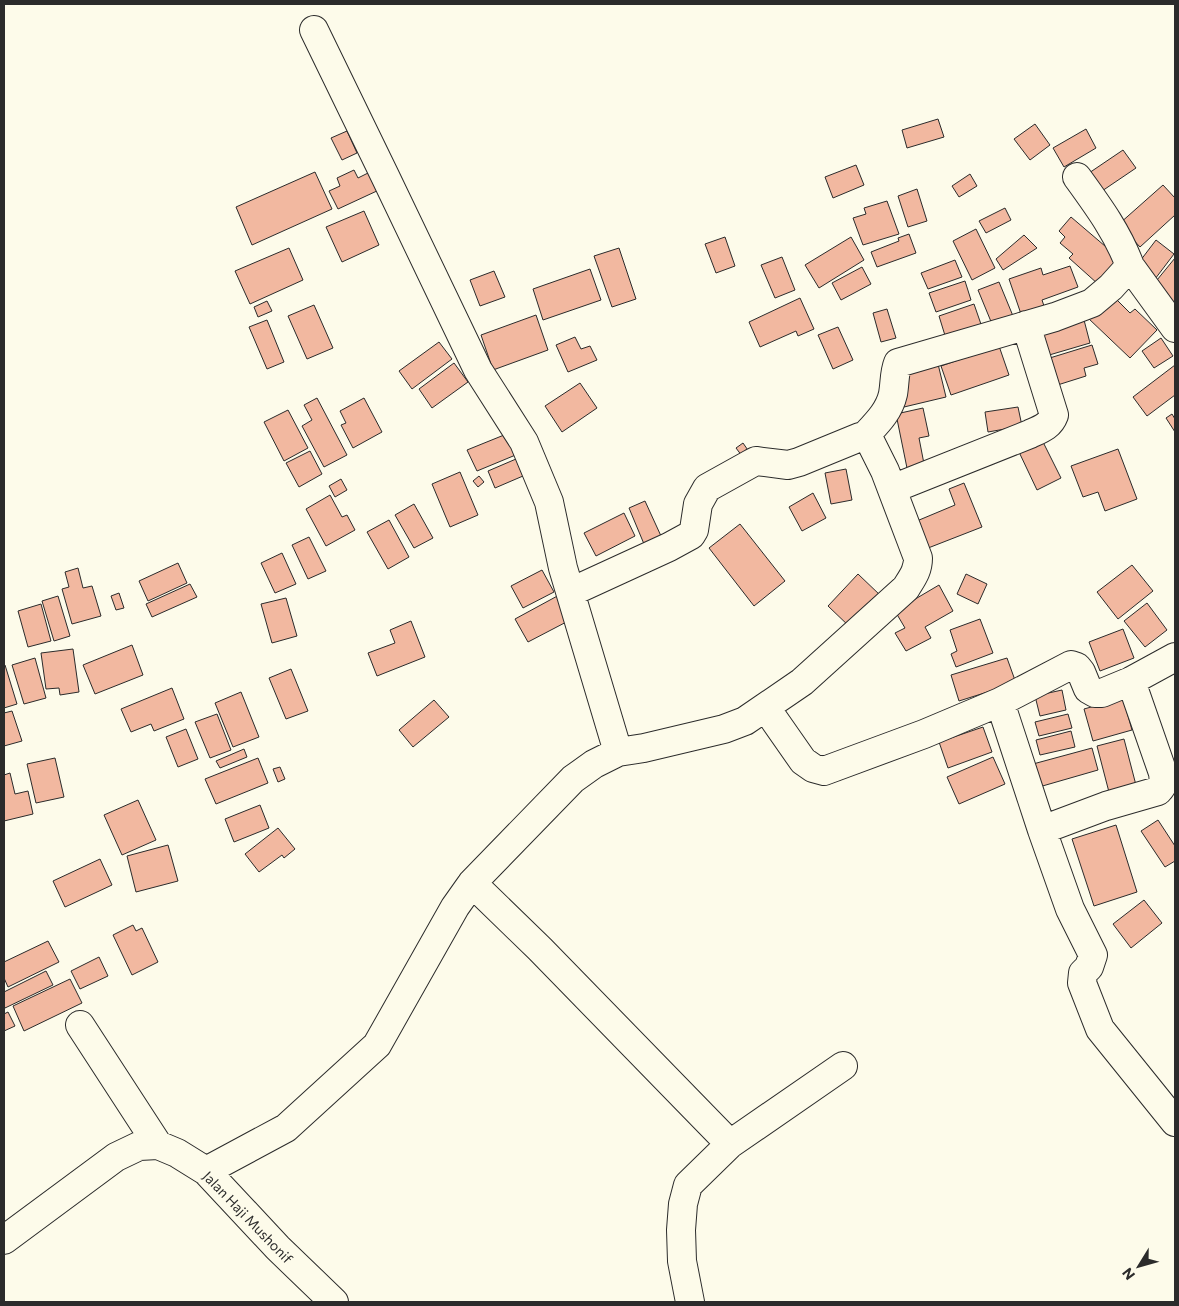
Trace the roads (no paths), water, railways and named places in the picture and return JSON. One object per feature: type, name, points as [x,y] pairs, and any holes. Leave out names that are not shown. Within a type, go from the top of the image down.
[{"type":"street","points":[[314,30],[478,370],[524,442],[549,502],[564,568],[618,752]]},
{"type":"street","points":[[1077,177],[1105,216],[1130,266],[1175,328]]},
{"type":"street","points":[[571,592],[691,535],[694,530],[698,504],[707,488],[752,463],[756,461],[788,464],[799,462],[864,437],[890,406],[894,393],[895,370],[898,363],[1026,326],[1092,303],[1111,287],[1130,266]]},
{"type":"street","points":[[892,489],[1030,434],[1047,426],[1052,421],[1054,415],[1026,326]]},
{"type":"street","points":[[206,1171],[286,1128],[376,1045],[455,907],[472,883],[573,779],[594,764],[618,752],[724,730],[745,721],[802,682],[906,588],[918,567],[918,558],[892,489],[872,445],[864,437]]},
{"type":"street","points":[[766,708],[803,761],[813,768],[824,771],[924,734],[1000,702],[1071,664],[1081,672],[1088,689],[1095,693],[1102,693],[1131,681],[1175,657]]},
{"type":"street","points":[[1042,830],[1106,806],[1158,791],[1161,788],[1164,782],[1164,773],[1131,681]]},
{"type":"street","points":[[1000,702],[1070,909],[1093,955],[1089,967],[1083,973],[1082,984],[1100,1029],[1175,1122]]},
{"type":"street","points":[[472,883],[540,949],[730,1144]]},
{"type":"street","points":[[80,1025],[158,1145]]},
{"type":"street","points":[[690,1302],[682,1261],[681,1230],[683,1204],[688,1185],[730,1144],[843,1066]]},
{"type":"street","points":[[4,1240],[116,1157],[139,1146],[158,1145]]},
{"type":"street","name":"Jalan Haji Mushonif","points":[[158,1145],[177,1153],[206,1171],[278,1248],[334,1302]]}]
